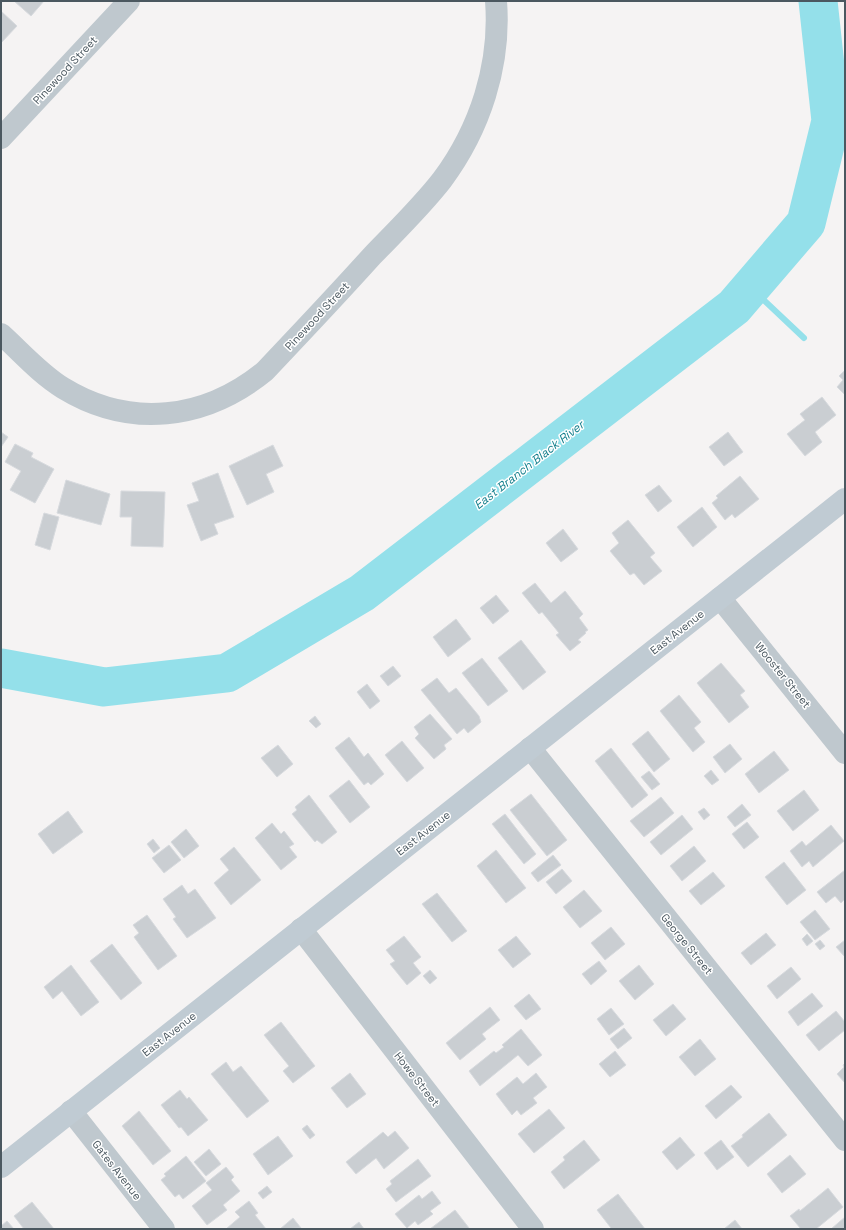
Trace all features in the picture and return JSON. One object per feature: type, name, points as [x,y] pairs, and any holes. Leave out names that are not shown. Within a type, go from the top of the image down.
[{"type":"street","name":"Pinewood Street","points":[[1,138],[129,1]]},
{"type":"street","name":"Pinewood Street","points":[[1,334],[39,370],[62,387],[88,401],[130,413],[159,414],[188,411],[216,402],[242,389],[265,372],[426,199],[454,162],[476,121],[490,77],[496,32],[496,1]]},
{"type":"street","name":"East Avenue","points":[[1,1167],[845,498]]},
{"type":"street","name":"Wooster Street","points":[[720,598],[845,753]]},
{"type":"street","name":"George Street","points":[[530,748],[845,1140]]},
{"type":"street","name":"Howe Street","points":[[301,929],[533,1229]]},
{"type":"street","name":"Gates Avenue","points":[[71,1112],[164,1229]]},
{"type":"building","points":[[14,1],[44,1],[31,16]]},
{"type":"building","points":[[1,11],[17,26],[1,43]]},
{"type":"building","points":[[845,370],[845,395],[837,387],[843,380],[839,376]]},
{"type":"building","points":[[822,397],[836,415],[815,432],[822,442],[805,456],[787,434],[805,420],[800,414]]},
{"type":"building","points":[[1,432],[8,437],[1,447]]},
{"type":"building","points":[[728,432],[743,452],[724,466],[709,447]]},
{"type":"building","points":[[15,444],[33,453],[31,457],[54,469],[35,503],[10,490],[21,471],[5,462]]},
{"type":"building","points":[[273,445],[283,466],[266,474],[274,492],[247,505],[229,466]]},
{"type":"building","points":[[218,473],[234,517],[214,524],[218,534],[201,541],[187,505],[199,501],[192,483]]},
{"type":"building","points":[[740,476],[759,499],[735,518],[732,514],[725,520],[712,503],[718,498],[716,496]]},
{"type":"building","points":[[66,480],[110,494],[101,525],[57,513]]},
{"type":"building","points":[[659,485],[672,501],[658,512],[645,495]]},
{"type":"building","points":[[121,491],[165,492],[163,547],[131,546],[132,517],[120,517]]},
{"type":"building","points":[[702,507],[717,527],[693,547],[677,527]]},
{"type":"building","points":[[44,513],[59,517],[50,550],[35,545]]},
{"type":"building","points":[[628,520],[655,553],[650,557],[662,571],[644,585],[634,573],[630,575],[610,551],[619,543],[612,533]]},
{"type":"building","points":[[563,529],[578,549],[561,562],[546,543]]},
{"type":"building","points":[[535,583],[551,603],[565,591],[583,614],[579,618],[588,630],[578,640],[581,642],[570,651],[556,635],[559,633],[542,612],[539,614],[522,593]]},
{"type":"building","points":[[496,595],[509,611],[493,624],[480,608]]},
{"type":"building","points":[[456,619],[471,639],[448,657],[433,637]]},
{"type":"building","points":[[521,640],[546,672],[523,690],[498,658]]},
{"type":"building","points":[[482,658],[508,691],[488,706],[462,673]]},
{"type":"building","points":[[721,663],[745,691],[740,695],[749,707],[729,723],[697,683]]},
{"type":"building","points":[[393,666],[401,676],[388,686],[380,676]]},
{"type":"building","points":[[437,678],[449,693],[456,688],[479,716],[481,722],[468,733],[464,728],[457,734],[421,690]]},
{"type":"building","points":[[367,684],[380,701],[370,709],[357,692]]},
{"type":"building","points":[[679,695],[701,722],[694,728],[705,742],[693,752],[660,711]]},
{"type":"building","points":[[430,714],[452,739],[444,745],[446,749],[434,759],[415,738],[419,734],[414,727]]},
{"type":"building","points":[[315,716],[321,724],[316,728],[309,721]]},
{"type":"building","points":[[648,731],[670,759],[654,772],[632,744]]},
{"type":"building","points":[[349,737],[364,757],[368,753],[384,774],[371,785],[368,782],[364,785],[335,748]]},
{"type":"building","points":[[402,741],[424,768],[407,782],[385,755]]},
{"type":"building","points":[[730,744],[742,759],[725,773],[713,757]]},
{"type":"building","points":[[278,745],[293,764],[277,777],[261,758]]},
{"type":"building","points":[[611,748],[648,795],[632,808],[595,761]]},
{"type":"building","points":[[774,751],[789,770],[759,793],[745,774]]},
{"type":"building","points":[[711,770],[719,780],[712,785],[704,776]]},
{"type":"building","points":[[649,771],[660,784],[652,790],[641,777]]},
{"type":"building","points":[[349,780],[370,807],[350,823],[329,796]]},
{"type":"building","points":[[804,790],[819,810],[793,831],[777,811]]},
{"type":"building","points":[[531,794],[567,840],[547,856],[510,810]]},
{"type":"building","points":[[309,795],[337,832],[322,844],[317,840],[315,842],[292,814],[297,810],[295,807]]},
{"type":"building","points":[[661,797],[674,813],[644,837],[630,821]]},
{"type":"building","points":[[742,804],[751,815],[735,827],[727,817]]},
{"type":"building","points":[[704,808],[710,815],[704,820],[698,812]]},
{"type":"building","points":[[68,811],[83,832],[53,854],[38,834]]},
{"type":"building","points":[[505,814],[536,854],[524,864],[492,824]]},
{"type":"building","points":[[682,815],[693,829],[661,855],[650,842]]},
{"type":"building","points":[[747,822],[759,837],[744,849],[732,834]]},
{"type":"building","points":[[272,823],[281,834],[284,831],[294,844],[289,847],[297,857],[281,870],[255,838]]},
{"type":"building","points":[[831,825],[844,841],[813,867],[809,861],[802,867],[790,851],[802,841],[806,846]]},
{"type":"building","points":[[186,829],[199,846],[184,858],[171,842]]},
{"type":"building","points":[[153,839],[160,848],[154,853],[147,844]]},
{"type":"building","points":[[169,845],[181,860],[164,873],[152,858]]},
{"type":"building","points":[[694,846],[706,861],[682,881],[670,866]]},
{"type":"building","points":[[234,847],[261,880],[231,905],[214,883],[229,870],[220,859]]},
{"type":"building","points":[[496,850],[526,888],[506,903],[477,866]]},
{"type":"building","points":[[553,855],[561,865],[538,882],[531,873]]},
{"type":"building","points":[[784,862],[806,890],[787,905],[765,877]]},
{"type":"building","points":[[562,869],[572,881],[556,894],[546,882]]},
{"type":"building","points":[[845,870],[845,899],[841,903],[835,896],[826,903],[817,892]]},
{"type":"building","points":[[713,872],[725,886],[701,905],[689,891]]},
{"type":"building","points":[[182,885],[188,894],[195,889],[216,918],[187,938],[173,919],[176,917],[163,899]]},
{"type":"building","points":[[584,890],[602,911],[580,928],[563,907]]},
{"type":"building","points":[[437,893],[467,931],[452,942],[422,904]]},
{"type":"building","points":[[815,910],[830,929],[815,940],[800,922]]},
{"type":"building","points":[[147,915],[177,956],[158,970],[134,937],[139,933],[133,925]]},
{"type":"building","points":[[611,927],[625,944],[605,960],[591,943]]},
{"type":"building","points":[[766,933],[776,945],[751,965],[741,953]]},
{"type":"building","points":[[807,934],[813,941],[807,946],[802,939]]},
{"type":"building","points":[[404,936],[421,957],[413,963],[421,973],[407,985],[390,964],[395,961],[386,950]]},
{"type":"building","points":[[516,936],[531,954],[513,968],[498,950]]},
{"type":"building","points":[[820,940],[825,946],[820,950],[815,944]]},
{"type":"building","points":[[845,940],[845,956],[844,956],[836,947]]},
{"type":"building","points":[[112,944],[142,983],[121,1000],[90,961]]},
{"type":"building","points":[[599,961],[607,971],[591,985],[582,974]]},
{"type":"building","points":[[71,965],[99,1002],[81,1016],[62,991],[53,999],[44,987]]},
{"type":"building","points":[[639,965],[654,984],[635,1000],[619,981]]},
{"type":"building","points":[[791,967],[801,979],[777,999],[767,986]]},
{"type":"building","points":[[430,970],[437,978],[430,984],[423,976]]},
{"type":"building","points":[[812,993],[823,1006],[798,1026],[788,1012]]},
{"type":"building","points":[[529,994],[541,1009],[526,1020],[514,1006]]},
{"type":"building","points":[[673,1004],[686,1019],[666,1036],[653,1020]]},
{"type":"building","points":[[490,1007],[500,1020],[482,1034],[486,1039],[460,1060],[446,1043]]},
{"type":"building","points":[[611,1008],[624,1024],[609,1035],[597,1019]]},
{"type":"building","points":[[836,1011],[845,1022],[845,1030],[819,1051],[806,1035]]},
{"type":"building","points":[[281,1022],[315,1066],[293,1083],[283,1071],[289,1066],[264,1035]]},
{"type":"building","points":[[624,1028],[632,1038],[618,1049],[610,1039]]},
{"type":"building","points":[[521,1029],[542,1055],[528,1066],[518,1055],[480,1086],[469,1071],[494,1051],[496,1053],[504,1047],[502,1045]]},
{"type":"building","points":[[700,1039],[716,1059],[695,1076],[679,1057]]},
{"type":"building","points":[[615,1051],[626,1065],[610,1077],[599,1064]]},
{"type":"building","points":[[226,1062],[233,1072],[241,1066],[269,1101],[247,1118],[211,1074]]},
{"type":"building","points":[[845,1063],[845,1083],[837,1074],[844,1067],[843,1065]]},
{"type":"building","points":[[350,1073],[366,1094],[347,1108],[331,1088]]},
{"type":"building","points":[[536,1073],[547,1087],[533,1098],[537,1103],[521,1115],[517,1110],[512,1115],[496,1094],[517,1077],[523,1084]]},
{"type":"building","points":[[731,1085],[742,1097],[716,1119],[705,1106]]},
{"type":"building","points":[[180,1090],[187,1099],[189,1097],[208,1120],[188,1136],[181,1127],[179,1128],[161,1105]]},
{"type":"building","points":[[549,1109],[565,1128],[534,1153],[518,1134]]},
{"type":"building","points":[[139,1111],[171,1151],[153,1165],[122,1126]]},
{"type":"building","points":[[769,1113],[787,1135],[748,1167],[731,1146]]},
{"type":"building","points":[[307,1125],[315,1135],[310,1139],[302,1129]]},
{"type":"building","points":[[395,1131],[409,1148],[384,1169],[376,1158],[356,1174],[346,1162],[383,1132],[388,1137]]},
{"type":"building","points":[[278,1136],[293,1156],[268,1175],[253,1154]]},
{"type":"building","points":[[680,1137],[695,1155],[677,1170],[662,1152]]},
{"type":"building","points":[[584,1140],[600,1160],[564,1189],[551,1172],[565,1160],[563,1157]]},
{"type":"building","points":[[721,1140],[734,1157],[717,1170],[704,1153]]},
{"type":"building","points":[[209,1149],[221,1164],[206,1176],[194,1162]]},
{"type":"building","points":[[790,1155],[806,1174],[782,1193],[767,1174]]},
{"type":"building","points":[[186,1156],[206,1181],[183,1199],[179,1194],[175,1197],[161,1180],[166,1176],[164,1174]]},
{"type":"building","points":[[418,1159],[431,1176],[396,1202],[386,1189],[392,1184],[390,1181]]},
{"type":"building","points":[[226,1167],[234,1177],[231,1180],[240,1191],[223,1205],[227,1210],[207,1225],[192,1206],[212,1190],[206,1183]]},
{"type":"building","points":[[267,1186],[272,1192],[263,1199],[258,1193]]},
{"type":"building","points":[[828,1188],[843,1207],[816,1229],[801,1229],[790,1216],[799,1209],[800,1211]]},
{"type":"building","points":[[432,1191],[441,1203],[430,1211],[433,1214],[418,1225],[415,1221],[407,1228],[395,1214],[419,1195],[422,1199]]},
{"type":"building","points":[[618,1194],[645,1229],[609,1229],[611,1228],[597,1210]]},
{"type":"building","points":[[249,1201],[258,1213],[255,1215],[266,1229],[226,1229],[240,1217],[235,1212]]},
{"type":"building","points":[[32,1202],[54,1229],[24,1229],[14,1216]]},
{"type":"building","points":[[455,1210],[469,1228],[468,1229],[430,1229]]},
{"type":"building","points":[[845,1217],[845,1229],[831,1229]]},
{"type":"building","points":[[293,1218],[301,1228],[280,1229]]},
{"type":"building","points":[[735,1220],[742,1229],[724,1229]]},
{"type":"building","points":[[7,1221],[14,1229],[1,1229],[1,1226]]},
{"type":"building","points":[[359,1222],[364,1229],[350,1229]]},
{"type":"waterway","name":"East Branch Black River","points":[[1,668],[104,687],[227,673],[362,593],[734,307],[806,223],[831,121],[818,1]]},
{"type":"waterway","points":[[751,288],[804,338]]}]
